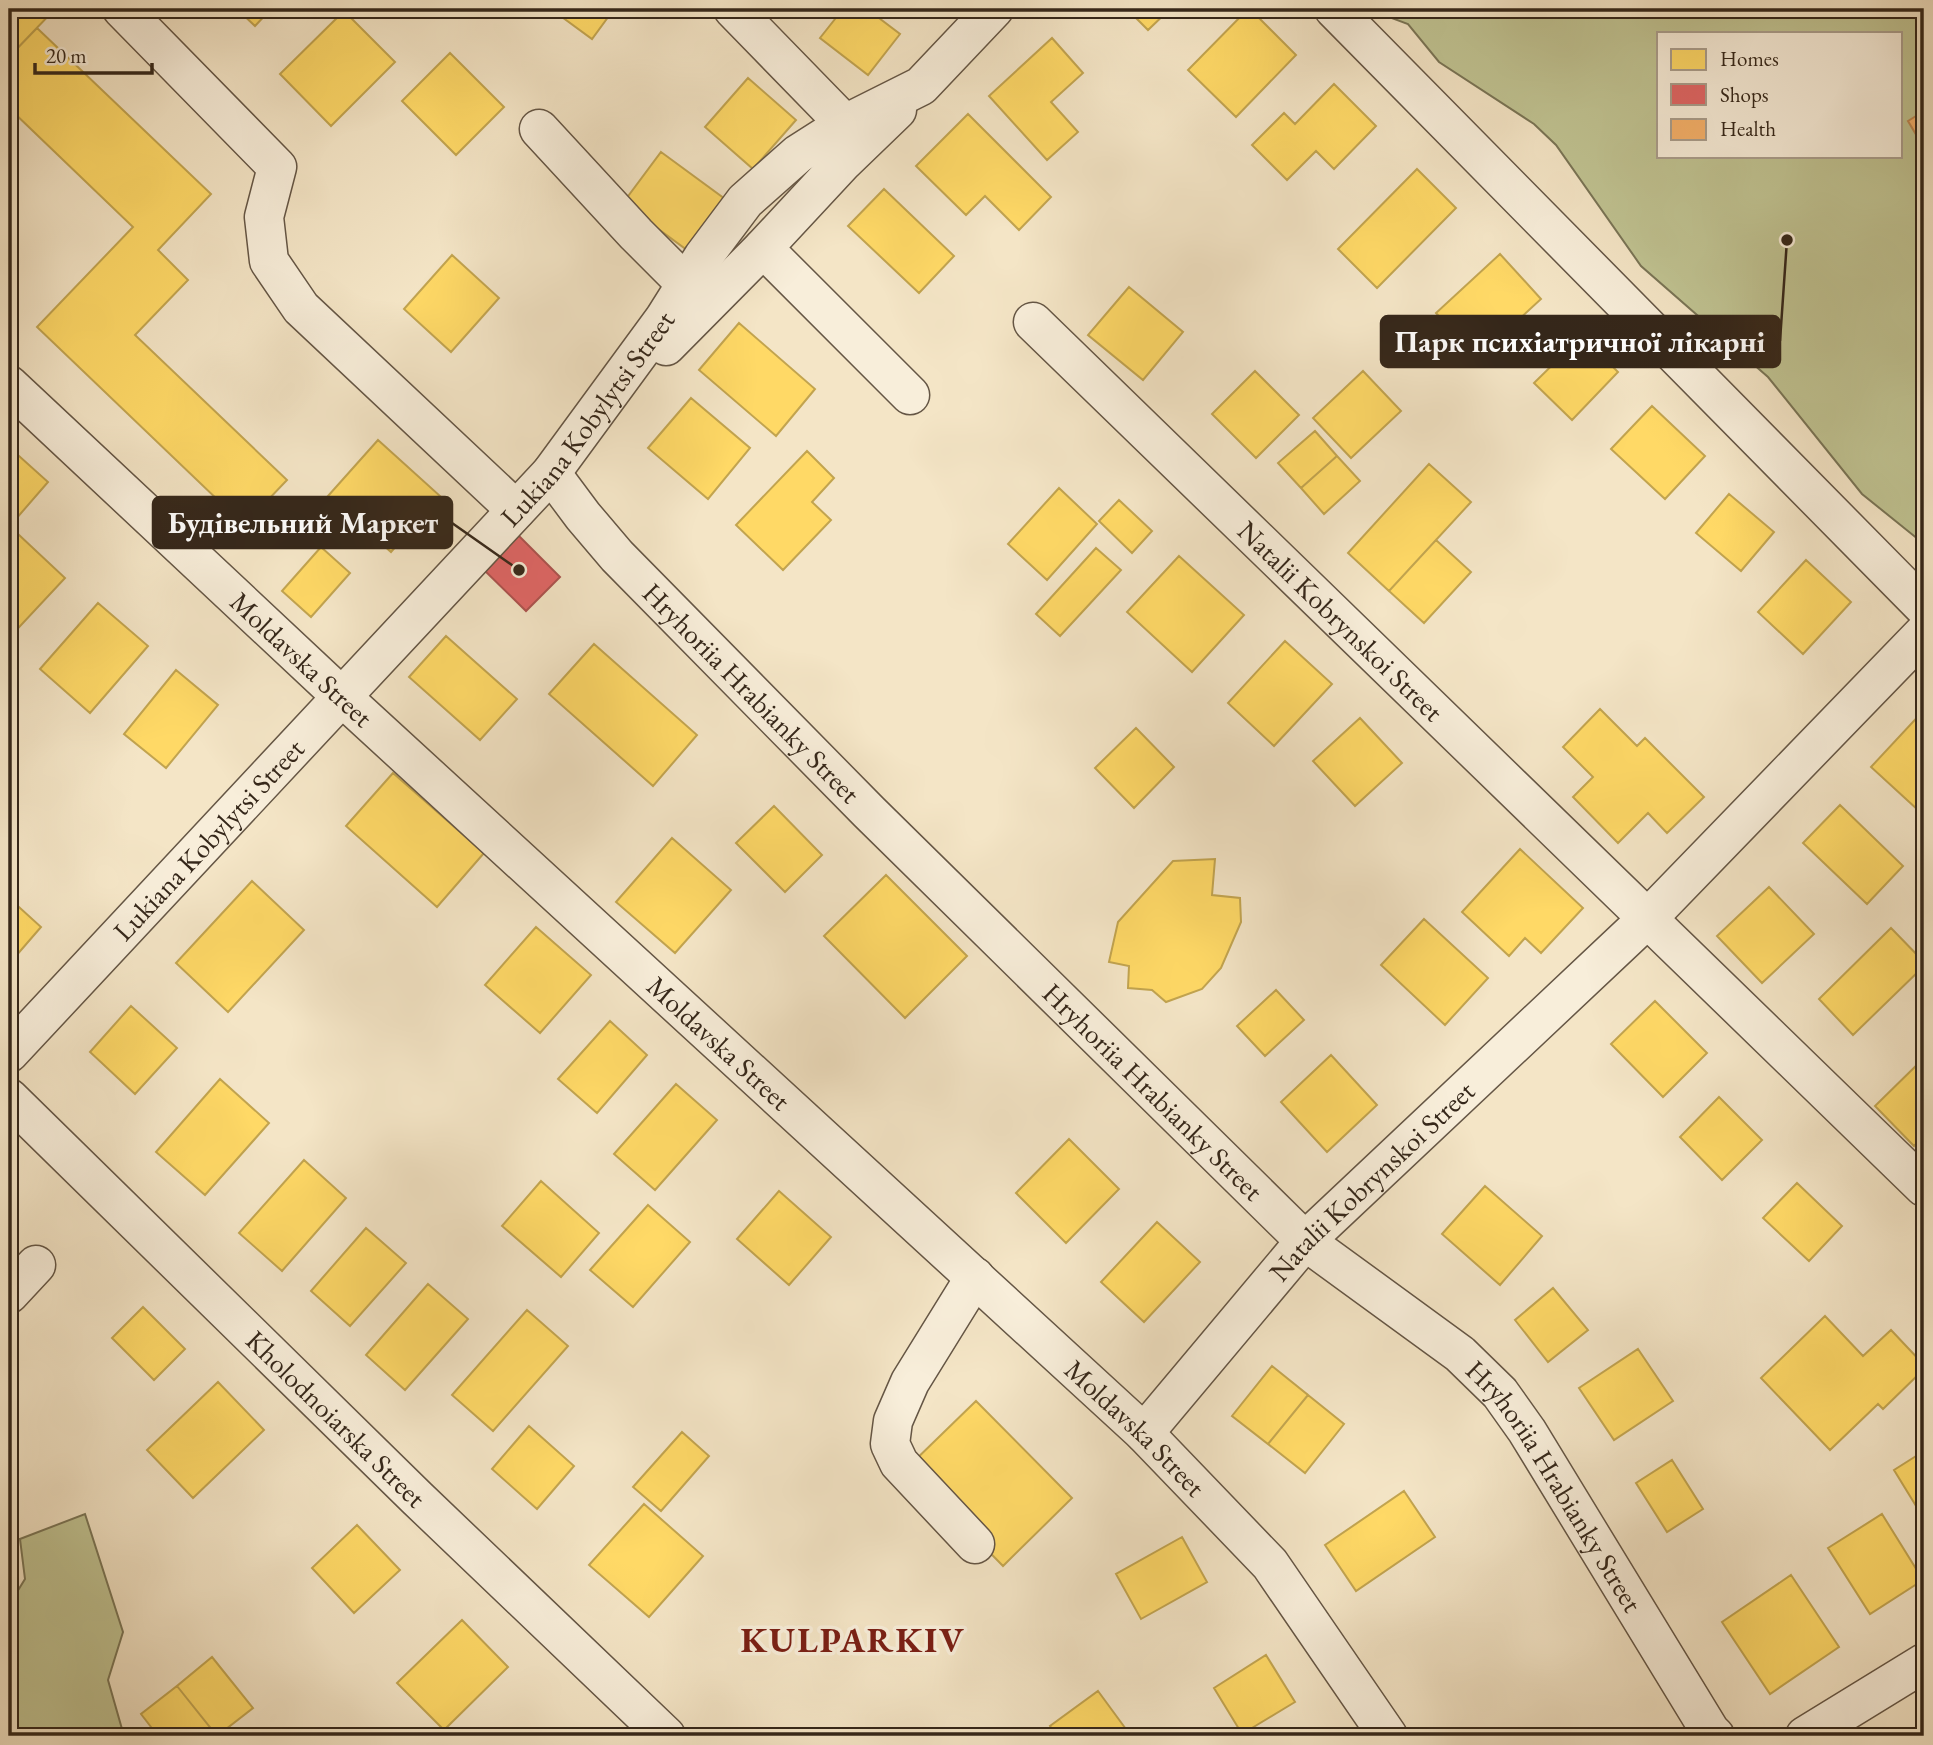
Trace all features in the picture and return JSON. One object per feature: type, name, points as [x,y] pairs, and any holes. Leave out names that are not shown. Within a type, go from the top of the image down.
[{"type":"street","points":[[122,9],[277,167],[264,217],[269,261],[301,308],[516,510]]},
{"type":"street","points":[[733,9],[845,124]]},
{"type":"street","name":"Lukiana Kobylytsi Street","points":[[9,1053],[551,473],[664,319],[703,257],[745,201],[798,154],[845,124],[921,86],[993,9]]},
{"type":"street","points":[[1334,9],[1924,607]]},
{"type":"street","points":[[577,438],[842,163],[921,86]]},
{"type":"street","points":[[539,129],[686,284]]},
{"type":"street","points":[[763,248],[910,395]]},
{"type":"street","name":"Natalii Kobrynskoi Street","points":[[1033,322],[1924,1188]]},
{"type":"street","name":"Moldavska Street","points":[[9,385],[341,696],[1144,1433],[1270,1564],[1388,1736]]},
{"type":"street","name":"Hryhoriia Hrabianky Street","points":[[551,473],[617,556],[869,812],[1305,1241],[1460,1354],[1500,1393],[1527,1431],[1715,1736]]},
{"type":"street","name":"Natalii Kobrynskoi Street","points":[[1144,1433],[1305,1241],[1647,919],[1924,633]]},
{"type":"street","name":"Kholodnoiarska Street","points":[[9,1098],[417,1498],[666,1736]]},
{"type":"street","points":[[9,1294],[36,1265]]},
{"type":"street","points":[[975,1277],[910,1381],[893,1421],[890,1444],[899,1463],[975,1544]]},
{"type":"street","points":[[1805,1736],[1924,1663]]},
{"type":"green space","points":[[1374,9],[1924,9],[1924,544],[1862,494],[1768,377],[1641,266],[1556,145],[1534,124],[1439,62],[1408,24]]},
{"type":"green space","points":[[85,1514],[123,1632],[108,1680],[124,1736],[9,1736],[9,1605],[25,1579],[20,1539]]},
{"type":"building: Homes","points":[[9,9],[55,9],[9,57]]},
{"type":"building: Homes","points":[[237,9],[271,9],[255,26]]},
{"type":"building: Homes","points":[[551,9],[614,9],[592,39]]},
{"type":"building: Homes","points":[[843,9],[867,9],[900,34],[868,75],[820,38]]},
{"type":"building: Homes","points":[[1127,9],[1170,9],[1148,30]]},
{"type":"building: Homes","points":[[1248,9],[1296,55],[1236,117],[1188,70]]},
{"type":"building: Homes","points":[[344,11],[395,62],[331,126],[280,74]]},
{"type":"building: Homes","points":[[37,28],[211,194],[158,250],[188,280],[135,335],[287,480],[244,525],[37,327],[133,227],[9,108],[9,57]]},
{"type":"building: Homes","points":[[1052,38],[1083,73],[1051,102],[1078,132],[1047,160],[989,96]]},
{"type":"building: Homes","points":[[450,53],[504,107],[456,155],[402,101]]},
{"type":"building: Homes","points":[[748,78],[796,120],[753,169],[705,127]]},
{"type":"building: Homes","points":[[1334,84],[1376,126],[1334,169],[1316,151],[1287,180],[1252,145],[1284,113],[1295,124]]},
{"type":"building: Homes","points":[[968,114],[1051,197],[1019,230],[985,196],[966,215],[916,166]]},
{"type":"building: Homes","points":[[661,152],[725,199],[687,250],[623,203]]},
{"type":"building: Homes","points":[[1417,169],[1456,208],[1377,288],[1338,249]]},
{"type":"building: Homes","points":[[884,189],[954,256],[919,293],[848,226]]},
{"type":"building: Homes","points":[[1500,254],[1541,299],[1477,358],[1436,313]]},
{"type":"building: Homes","points":[[452,255],[499,298],[451,352],[404,309]]},
{"type":"building: Homes","points":[[1129,287],[1183,332],[1143,380],[1088,335]]},
{"type":"building: Homes","points":[[739,323],[815,389],[776,436],[699,370]]},
{"type":"building: Homes","points":[[1582,336],[1618,372],[1572,420],[1534,383]]},
{"type":"building: Homes","points":[[1255,371],[1299,415],[1256,458],[1212,414]]},
{"type":"building: Homes","points":[[1363,371],[1401,411],[1351,458],[1313,418]]},
{"type":"building: Homes","points":[[691,398],[750,448],[708,499],[648,448]]},
{"type":"building: Homes","points":[[1652,406],[1705,456],[1665,499],[1611,449]]},
{"type":"building: Homes","points":[[1315,431],[1337,456],[1301,488],[1278,463]]},
{"type":"building: Homes","points":[[378,440],[440,496],[391,552],[328,496]]},
{"type":"building: Homes","points":[[9,447],[48,482],[9,527]]},
{"type":"building: Homes","points":[[807,451],[834,478],[812,502],[831,520],[783,570],[736,525]]},
{"type":"building: Homes","points":[[1337,456],[1360,481],[1324,514],[1301,488]]},
{"type":"building: Homes","points":[[1429,464],[1471,502],[1389,591],[1348,553]]},
{"type":"building: Homes","points":[[1059,488],[1097,524],[1047,580],[1008,544]]},
{"type":"building: Homes","points":[[1729,494],[1774,532],[1741,571],[1696,533]]},
{"type":"building: Homes","points":[[1119,500],[1152,531],[1132,553],[1099,521]]},
{"type":"building: Homes","points":[[18,534],[65,578],[9,638],[9,544]]},
{"type":"building: Homes","points":[[1436,540],[1471,572],[1424,623],[1389,591]]},
{"type":"building: Homes","points":[[321,547],[350,573],[311,617],[282,591]]},
{"type":"building: Homes","points":[[1096,548],[1121,570],[1060,636],[1036,614]]},
{"type":"building: Homes","points":[[1179,556],[1244,615],[1192,672],[1127,612]]},
{"type":"building: Homes","points":[[1806,560],[1851,602],[1803,654],[1758,612]]},
{"type":"building: Homes","points":[[98,603],[148,646],[90,713],[40,669]]},
{"type":"building: Homes","points":[[446,636],[517,699],[480,740],[409,677]]},
{"type":"building: Homes","points":[[1285,641],[1332,684],[1274,746],[1228,703]]},
{"type":"building: Homes","points":[[594,644],[697,735],[653,786],[549,694]]},
{"type":"building: Homes","points":[[176,670],[218,705],[166,768],[124,734]]},
{"type":"building: Homes","points":[[1600,709],[1637,746],[1645,738],[1704,797],[1667,833],[1648,813],[1618,843],[1573,797],[1593,777],[1563,747]]},
{"type":"building: Homes","points":[[1924,710],[1924,803],[1918,810],[1871,767]]},
{"type":"building: Homes","points":[[1360,718],[1402,763],[1355,806],[1313,761]]},
{"type":"building: Homes","points":[[1136,728],[1174,767],[1134,808],[1095,768]]},
{"type":"building: Homes","points":[[393,773],[484,853],[437,907],[346,826]]},
{"type":"building: Homes","points":[[1840,805],[1903,866],[1867,904],[1803,843]]},
{"type":"building: Homes","points":[[774,806],[822,855],[785,892],[736,843]]},
{"type":"building: Homes","points":[[672,838],[731,890],[675,953],[616,902]]},
{"type":"building: Homes","points":[[1520,849],[1583,908],[1541,953],[1525,938],[1509,956],[1462,912]]},
{"type":"building: Homes","points":[[1215,859],[1212,895],[1240,898],[1241,922],[1221,968],[1202,989],[1166,1002],[1152,990],[1128,988],[1129,966],[1109,962],[1118,922],[1173,861]]},
{"type":"building: Homes","points":[[886,875],[967,956],[905,1018],[824,936]]},
{"type":"building: Homes","points":[[252,881],[304,930],[228,1012],[176,963]]},
{"type":"building: Homes","points":[[1769,887],[1814,934],[1762,983],[1717,936]]},
{"type":"building: Homes","points":[[9,898],[41,927],[9,964]]},
{"type":"building: Homes","points":[[1424,919],[1488,978],[1445,1025],[1381,965]]},
{"type":"building: Homes","points":[[536,927],[591,975],[540,1033],[485,985]]},
{"type":"building: Homes","points":[[1891,928],[1924,962],[1924,966],[1853,1035],[1819,999]]},
{"type":"building: Homes","points":[[1276,990],[1304,1020],[1265,1056],[1237,1026]]},
{"type":"building: Homes","points":[[1655,1001],[1707,1053],[1663,1097],[1611,1044]]},
{"type":"building: Homes","points":[[131,1006],[177,1048],[135,1094],[90,1052]]},
{"type":"building: Homes","points":[[610,1021],[647,1055],[597,1113],[558,1079]]},
{"type":"building: Homes","points":[[1331,1055],[1377,1105],[1327,1152],[1281,1102]]},
{"type":"building: Homes","points":[[1924,1058],[1924,1136],[1914,1146],[1875,1106]]},
{"type":"building: Homes","points":[[220,1079],[269,1123],[205,1195],[156,1152]]},
{"type":"building: Homes","points":[[676,1084],[717,1120],[655,1190],[614,1154]]},
{"type":"building: Homes","points":[[1719,1097],[1762,1140],[1722,1180],[1680,1137]]},
{"type":"building: Homes","points":[[1069,1139],[1119,1189],[1066,1243],[1016,1193]]},
{"type":"building: Homes","points":[[304,1160],[346,1198],[282,1271],[239,1233]]},
{"type":"building: Homes","points":[[541,1181],[599,1233],[561,1277],[502,1226]]},
{"type":"building: Homes","points":[[1797,1183],[1842,1226],[1809,1261],[1763,1218]]},
{"type":"building: Homes","points":[[1485,1186],[1542,1236],[1500,1285],[1442,1234]]},
{"type":"building: Homes","points":[[779,1191],[831,1237],[789,1285],[737,1239]]},
{"type":"building: Homes","points":[[648,1205],[690,1242],[633,1307],[590,1270]]},
{"type":"building: Homes","points":[[1157,1222],[1200,1262],[1144,1322],[1101,1282]]},
{"type":"building: Homes","points":[[366,1228],[406,1263],[350,1326],[311,1291]]},
{"type":"building: Homes","points":[[428,1284],[468,1319],[405,1390],[366,1355]]},
{"type":"building: Homes","points":[[1553,1288],[1588,1330],[1548,1362],[1515,1320]]},
{"type":"building: Homes","points":[[143,1307],[185,1349],[154,1380],[112,1338]]},
{"type":"building: Homes","points":[[527,1310],[568,1346],[493,1431],[452,1395]]},
{"type":"building: Homes","points":[[1825,1316],[1863,1356],[1891,1330],[1924,1365],[1924,1369],[1883,1409],[1878,1404],[1830,1450],[1761,1378]]},
{"type":"building: Homes","points":[[1638,1349],[1673,1401],[1614,1440],[1579,1388]]},
{"type":"building: Homes","points":[[1272,1366],[1308,1395],[1268,1444],[1232,1416]]},
{"type":"building: Homes","points":[[218,1382],[264,1430],[193,1498],[147,1450]]},
{"type":"building: Homes","points":[[1308,1395],[1344,1424],[1305,1473],[1268,1444]]},
{"type":"building: Homes","points":[[976,1401],[1072,1498],[1003,1566],[907,1468]]},
{"type":"building: Homes","points":[[529,1426],[574,1466],[537,1509],[492,1469]]},
{"type":"building: Homes","points":[[682,1432],[709,1456],[661,1511],[633,1487]]},
{"type":"building: Homes","points":[[1924,1451],[1924,1519],[1894,1470]]},
{"type":"building: Homes","points":[[1672,1460],[1703,1509],[1667,1532],[1636,1483]]},
{"type":"building: Homes","points":[[1404,1491],[1435,1537],[1356,1591],[1325,1545]]},
{"type":"building: Homes","points":[[644,1504],[703,1556],[649,1617],[589,1565]]},
{"type":"building: Homes","points":[[1882,1514],[1923,1580],[1870,1614],[1828,1548]]},
{"type":"building: Homes","points":[[357,1525],[400,1570],[354,1613],[312,1568]]},
{"type":"building: Homes","points":[[1182,1537],[1207,1582],[1141,1619],[1116,1574]]},
{"type":"building: Homes","points":[[1791,1575],[1839,1647],[1770,1694],[1722,1622]]},
{"type":"building: Homes","points":[[462,1620],[508,1667],[444,1730],[397,1683]]},
{"type":"building: Homes","points":[[1266,1655],[1295,1702],[1242,1734],[1214,1688]]},
{"type":"building: Homes","points":[[212,1657],[253,1708],[217,1736],[177,1686]]},
{"type":"building: Homes","points":[[177,1686],[217,1736],[158,1736],[141,1714]]},
{"type":"building: Homes","points":[[1098,1691],[1131,1736],[1057,1736],[1050,1726]]},
{"type":"building: Shops","points":[[517,534],[560,577],[526,611],[482,568]]},
{"type":"building: Health","points":[[1924,111],[1924,148],[1908,121]]},
{"type":"place","name":"Парк психіатричної лікарні","points":[[1787,240]]},
{"type":"place","name":"Будівельний Маркет","points":[[519,570]]},
{"type":"district","name":"KULPARKIV","points":[[853,1640]]}]
